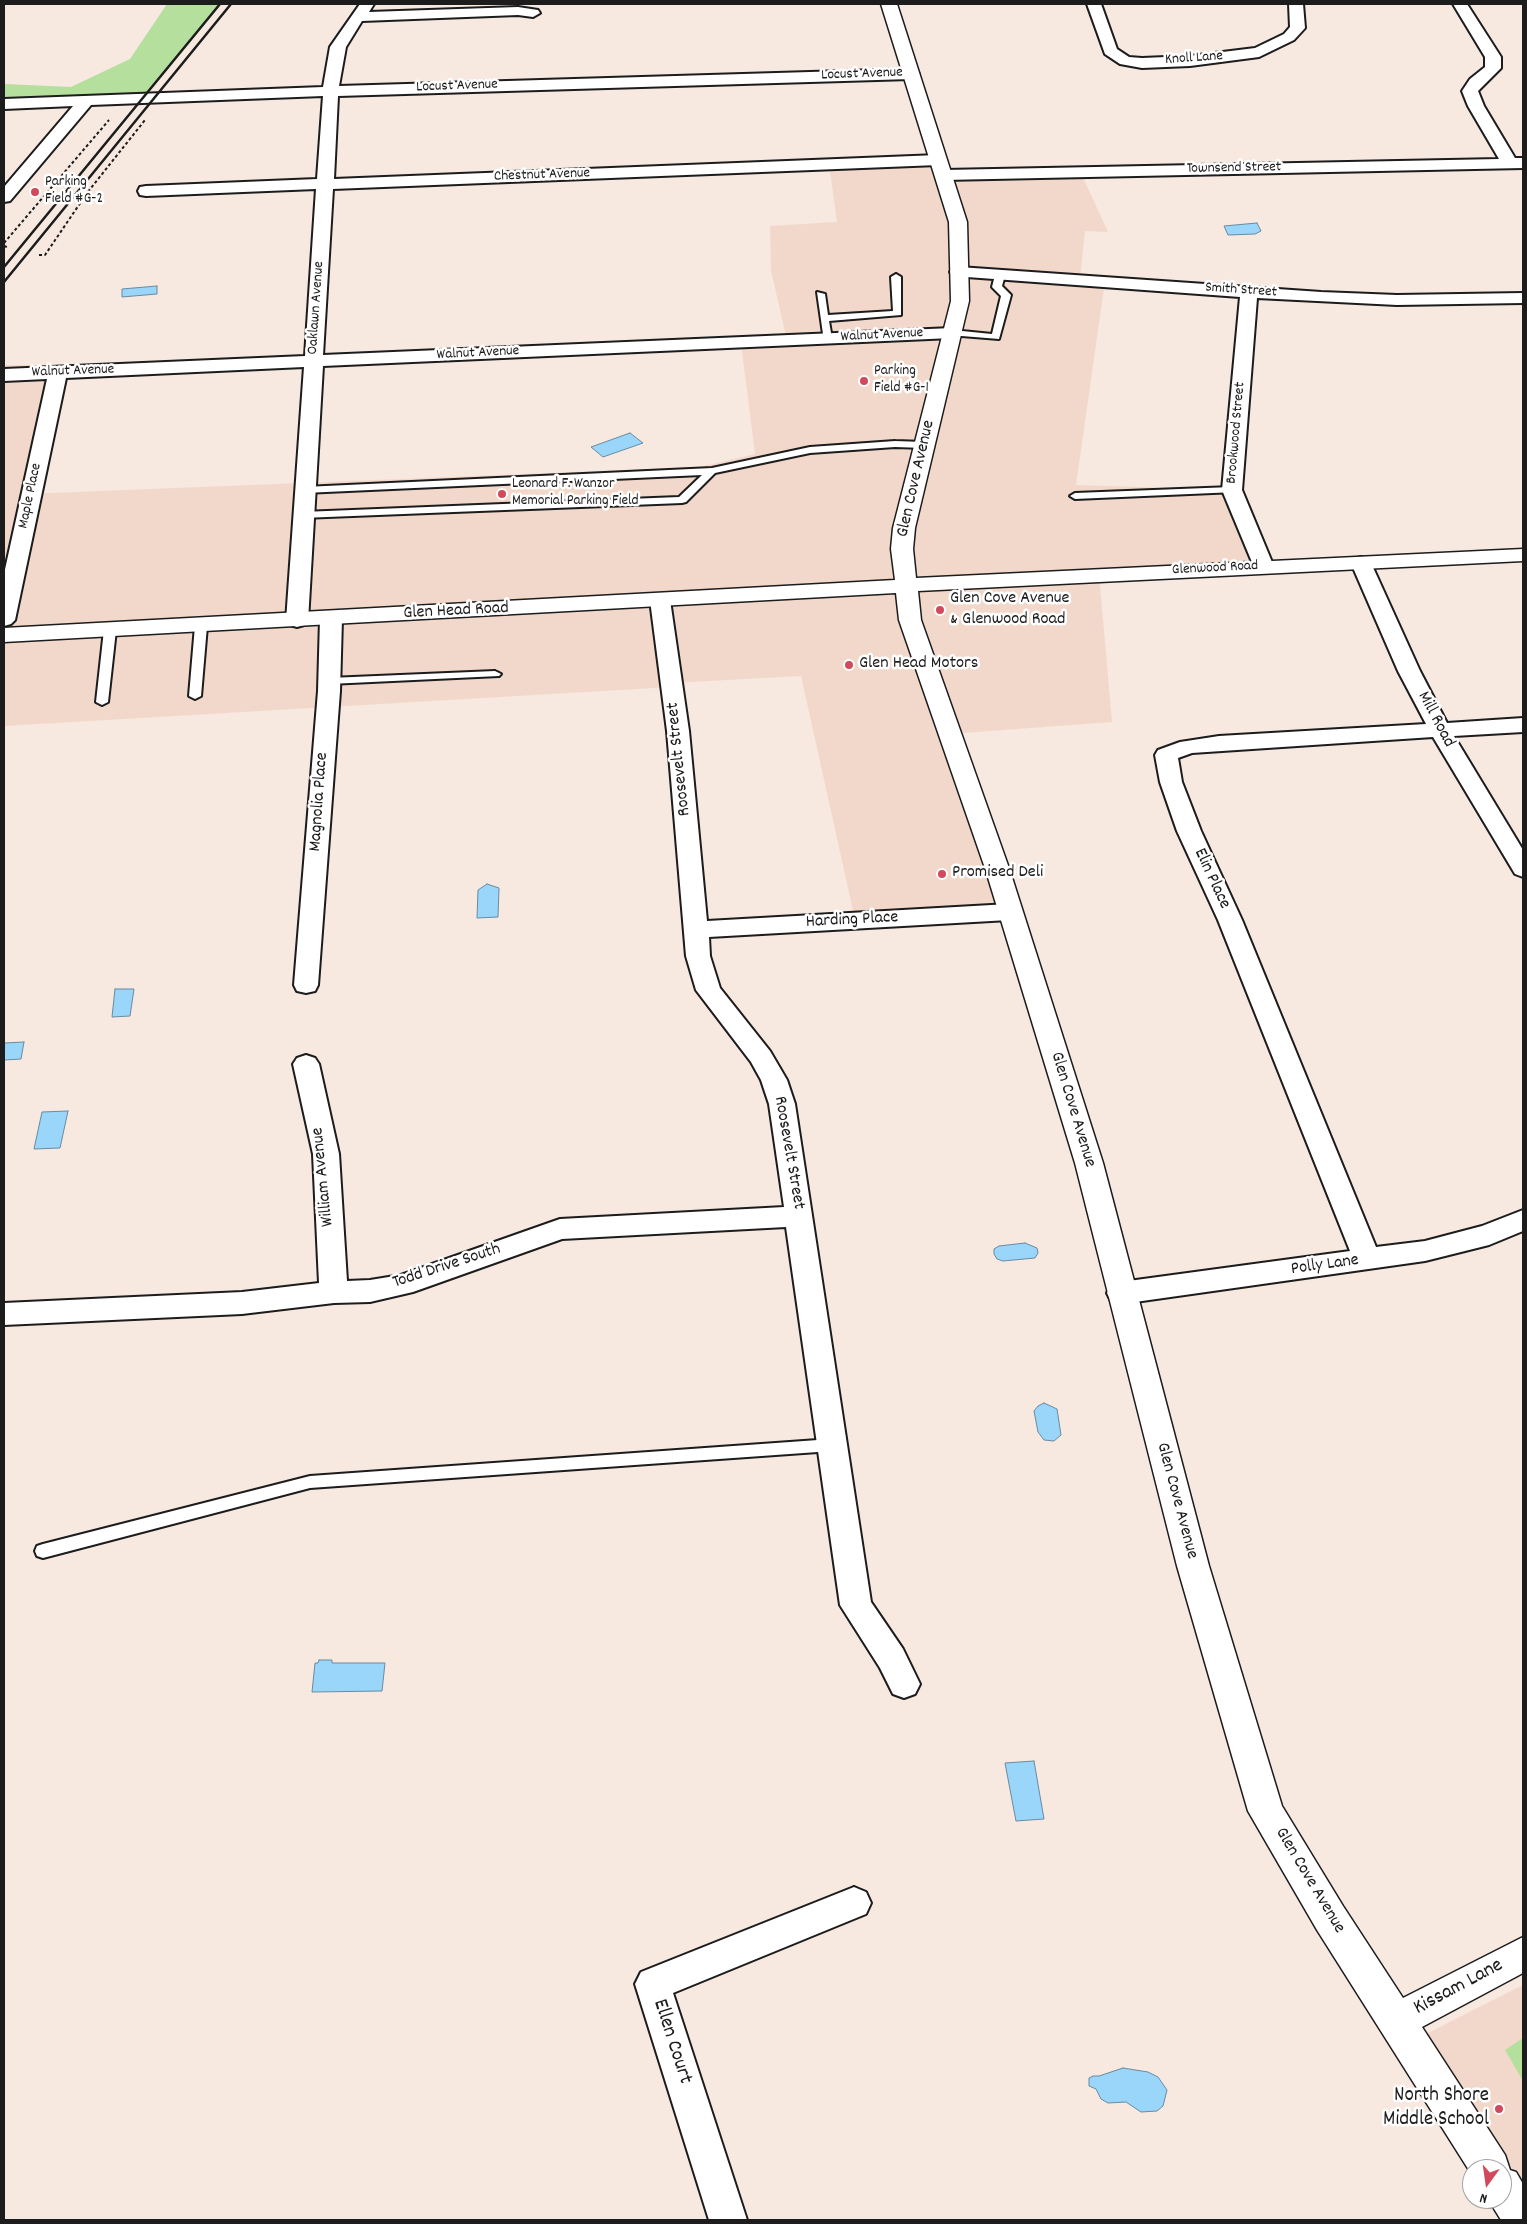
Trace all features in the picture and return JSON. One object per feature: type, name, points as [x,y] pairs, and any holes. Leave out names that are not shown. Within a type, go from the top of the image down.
[{"type":"main road","name":"Glen Cove Avenue","points":[[889,4],[958,222],[960,300],[904,528],[902,549],[910,620],[998,871],[1009,912],[1036,987],[1089,1163],[1121,1292],[1194,1566],[1266,1811],[1395,2022],[1484,2159]]},
{"type":"main road","name":"Glenwood Road","points":[[907,585],[1523,555]]},
{"type":"main road","name":"Glen Head Road","points":[[4,635],[297,621],[907,585]]},
{"type":"main road","name":"Kissam Lane","points":[[1395,2022],[1523,1954]]},
{"type":"main road","points":[[1512,2202],[1523,2219]]},
{"type":"street","name":"Knoll Lane","points":[[1094,4],[1110,51],[1125,61],[1142,63],[1190,61],[1259,52],[1289,37],[1298,28],[1299,18],[1296,4]]},
{"type":"street","points":[[1460,4],[1493,57],[1493,68],[1476,82],[1470,91],[1476,106],[1517,163]]},
{"type":"street","points":[[362,11],[518,11],[533,13]]},
{"type":"street","name":"Oaklawn Avenue","points":[[297,621],[302,515],[332,73],[338,47],[362,11]]},
{"type":"street","name":"Locust Avenue","points":[[4,104],[332,91],[911,74]]},
{"type":"street","points":[[4,197],[85,102]]},
{"type":"street","name":"Townsend Street","points":[[941,168],[1517,163]]},
{"type":"street","name":"Chestnut Avenue","points":[[146,191],[325,184],[941,168]]},
{"type":"street","name":"Smith Street","points":[[958,272],[1397,300],[1523,298]]},
{"type":"street","name":"Brookwood Street","points":[[1249,292],[1232,490],[1264,567]]},
{"type":"street","name":"Walnut Avenue","points":[[4,375],[952,333]]},
{"type":"street","name":"Maple Place","points":[[4,620],[58,372]]},
{"type":"street","name":"Mill Road","points":[[1361,563],[1409,671],[1456,760],[1523,869]]},
{"type":"street","name":"Roosevelt Street","points":[[660,600],[678,731],[698,956],[708,990],[761,1056],[774,1080],[782,1104],[856,1605],[892,1659],[904,1684]]},
{"type":"street","name":"Magnolia Place","points":[[306,985],[332,619]]},
{"type":"street","points":[[1441,730],[1523,725]]},
{"type":"street","name":"Elin Place","points":[[1367,1260],[1230,920],[1189,830],[1171,782],[1166,755],[1188,747],[1219,742],[1441,730]]},
{"type":"street","name":"Harding Place","points":[[696,930],[1009,912]]},
{"type":"street","name":"William Avenue","points":[[306,1064],[326,1154],[334,1292]]},
{"type":"street","name":"Todd Drive South","points":[[4,1314],[242,1303],[334,1292],[370,1290],[403,1285],[560,1229],[798,1216]]},
{"type":"street","name":"Polly Lane","points":[[1121,1292],[1425,1251],[1488,1235],[1523,1220]]},
{"type":"street","name":"Ellen Court","points":[[728,2220],[653,1984],[854,1903]]},
{"type":"lane","points":[[952,333],[996,337],[1006,295],[997,286],[1000,275]]},
{"type":"lane","points":[[824,318],[898,314],[896,277]]},
{"type":"lane","points":[[820,294],[827,339]]},
{"type":"lane","points":[[304,490],[712,472],[810,450],[895,444],[924,445]]},
{"type":"lane","points":[[302,515],[682,500],[712,472]]},
{"type":"lane","points":[[1075,496],[1232,490]]},
{"type":"lane","points":[[195,696],[201,626]]},
{"type":"lane","points":[[102,702],[110,630]]},
{"type":"lane","points":[[329,681],[495,674]]},
{"type":"lane","points":[[43,1551],[310,1482],[832,1445]]},
{"type":"path","points":[[4,243],[114,114]]},
{"type":"path","points":[[39,255],[45,255],[87,193],[146,119]]},
{"type":"shaded area","points":[[940,159],[947,177],[1080,171],[1108,232],[1085,231],[1080,279],[1105,281],[1076,485],[1232,490],[1263,567],[1099,575],[1112,722],[949,734],[1011,913],[856,924],[801,676],[671,683],[671,687],[4,726],[4,365],[63,365],[26,494],[700,467],[755,454],[741,343],[787,341],[771,270],[770,226],[837,222],[829,164]]},
{"type":"shaded area","name":"North Shore Middle School","points":[[1523,1985],[1523,2184],[1512,2167],[1512,2159],[1506,2159],[1424,2035]]},
{"type":"green space","points":[[167,4],[220,4],[141,100],[4,104],[4,84],[71,87],[130,59]]},
{"type":"green space","points":[[1523,2038],[1523,2081],[1505,2050]]},
{"type":"water","points":[[1257,223],[1261,231],[1255,234],[1228,235],[1224,226]]},
{"type":"water","points":[[157,286],[157,294],[122,297],[122,289]]},
{"type":"water","points":[[630,433],[643,443],[603,457],[591,447]]},
{"type":"water","points":[[487,884],[499,888],[498,917],[477,918],[478,890]]},
{"type":"water","points":[[115,989],[134,989],[130,1016],[112,1017]]},
{"type":"water","points":[[24,1042],[21,1059],[4,1060],[4,1043]]},
{"type":"water","points":[[68,1111],[60,1148],[34,1149],[42,1112]]},
{"type":"water","points":[[1025,1243],[1037,1248],[1038,1253],[1035,1258],[1003,1261],[997,1259],[994,1254],[994,1249],[999,1246]]},
{"type":"water","points":[[1044,1403],[1057,1409],[1061,1435],[1054,1441],[1044,1440],[1038,1432],[1034,1411]]},
{"type":"water","points":[[319,1660],[332,1660],[332,1663],[385,1663],[382,1691],[312,1692],[315,1663],[318,1663]]},
{"type":"water","points":[[1034,1761],[1044,1819],[1016,1821],[1005,1763]]},
{"type":"water","points":[[1123,2068],[1148,2072],[1158,2077],[1167,2090],[1163,2106],[1157,2111],[1141,2112],[1126,2102],[1108,2103],[1101,2099],[1096,2089],[1089,2086],[1089,2078]]},
{"type":"railway","points":[[4,267],[220,4]]},
{"type":"railway","points":[[4,282],[231,4]]},
{"type":"place","name":"Parking Field #G-2","points":[[35,192]]},
{"type":"place","name":"Parking Field #G-1","points":[[864,381]]},
{"type":"place","name":"Leonard F. Wanzor Memorial Parking Field","points":[[502,494]]},
{"type":"place","name":"Glen Cove Avenue & Glenwood Road","points":[[940,610]]},
{"type":"place","name":"Glen Head Motors","points":[[849,665]]},
{"type":"place","name":"Promised Deli","points":[[942,874]]},
{"type":"place","name":"North Shore Middle School","points":[[1499,2109]]}]
